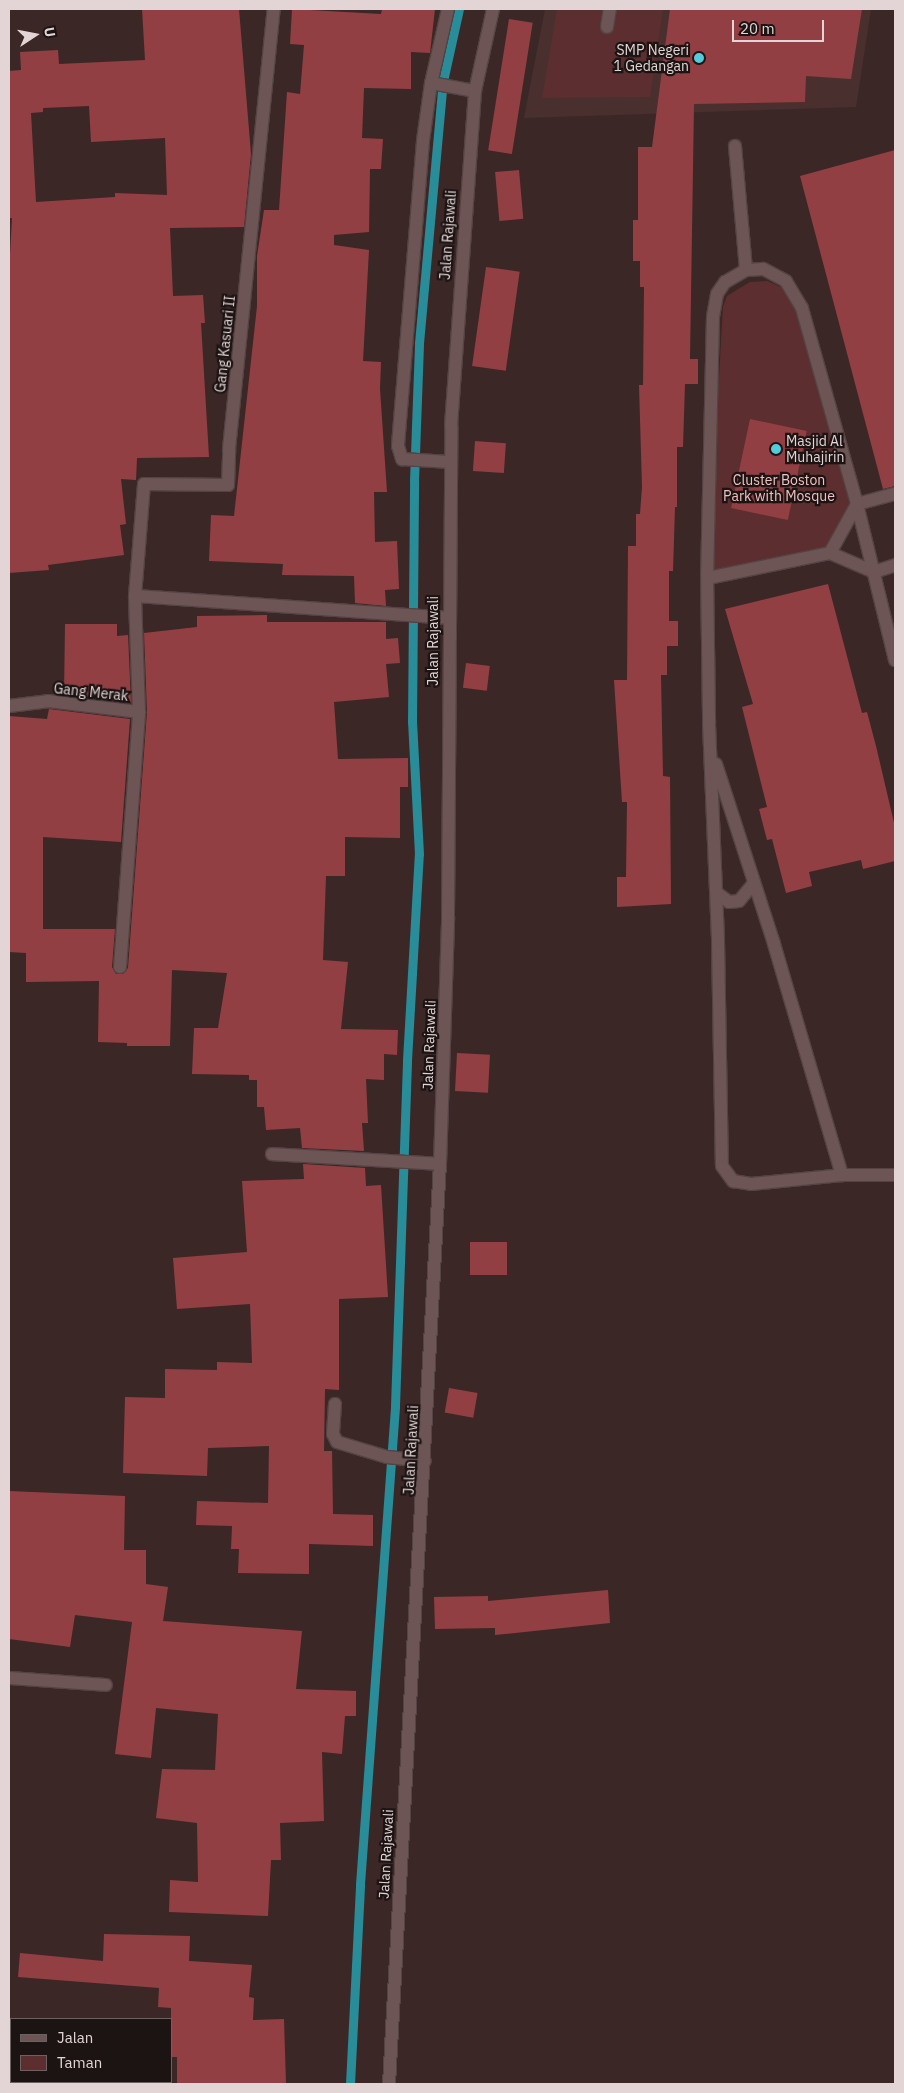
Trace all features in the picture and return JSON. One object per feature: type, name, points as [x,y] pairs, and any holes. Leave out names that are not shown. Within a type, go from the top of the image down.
[{"type":"street","name":"Gang Kasuari II","points":[[134,596],[144,484],[228,485],[229,449],[274,9]]},
{"type":"street","points":[[448,9],[434,83],[398,446],[400,457],[408,460],[450,462]]},
{"type":"street","name":"Jalan Rajawali","points":[[390,2084],[409,1697],[425,1462],[440,1164],[448,916],[450,462],[464,216],[475,91],[493,9]]},
{"type":"street","points":[[607,27],[610,9]]},
{"type":"street","points":[[434,83],[475,91]]},
{"type":"street","points":[[735,146],[746,270]]},
{"type":"street","points":[[895,660],[857,504],[802,308],[792,289],[780,277],[763,269],[746,270],[725,282],[717,294],[713,316],[708,578],[710,747],[717,893],[724,1171],[733,1181],[752,1184],[842,1175],[895,1174]]},
{"type":"street","points":[[830,554],[857,504],[895,494]]},
{"type":"street","points":[[708,578],[830,554],[874,572],[895,565]]},
{"type":"street","points":[[120,967],[139,712],[134,596],[448,618]]},
{"type":"street","name":"Gang Merak","points":[[9,706],[48,701],[139,712]]},
{"type":"street","points":[[710,747],[754,883],[842,1175]]},
{"type":"street","points":[[717,893],[729,902],[739,901],[754,883]]},
{"type":"street","points":[[272,1154],[397,1159],[440,1164]]},
{"type":"street","points":[[335,1404],[334,1439],[387,1457],[425,1462]]},
{"type":"street","points":[[9,1678],[106,1685]]},
{"type":"shaded area","name":"SMP Negeri 1 Gedangan","points":[[545,9],[871,9],[856,107],[524,118]]},
{"type":"green space","points":[[557,9],[663,9],[650,97],[542,98]]},
{"type":"green space","name":"Cluster Boston Park with Mosque","points":[[767,281],[781,287],[795,305],[855,505],[832,546],[708,572],[723,307],[727,296],[750,282]]},
{"type":"building","points":[[142,9],[239,9],[251,154],[244,227],[170,228],[173,296],[203,295],[205,323],[201,323],[209,457],[137,458],[136,480],[121,479],[126,524],[120,525],[124,555],[48,565],[49,570],[9,573],[9,273],[12,218],[9,218],[9,71],[21,70],[20,52],[58,50],[59,64],[145,60]],"holes":[[[89,106],[91,142],[165,138],[167,195],[115,193],[115,197],[36,202],[31,113],[43,112],[43,108]]]},
{"type":"building","points":[[292,9],[381,14],[382,9],[435,9],[430,53],[411,52],[411,89],[364,88],[362,138],[383,139],[381,169],[370,169],[369,232],[334,235],[334,245],[369,250],[363,361],[381,362],[380,389],[387,492],[374,492],[375,542],[397,541],[399,589],[385,590],[386,606],[355,603],[354,576],[282,575],[283,564],[209,561],[211,515],[234,516],[257,306],[257,256],[264,210],[279,210],[287,92],[300,94],[304,45],[290,44]]},
{"type":"building","points":[[670,9],[862,9],[851,79],[806,76],[805,102],[694,104],[690,359],[698,359],[698,384],[685,384],[683,447],[677,447],[677,507],[675,507],[673,571],[669,571],[669,621],[678,621],[678,646],[667,646],[667,675],[661,675],[663,776],[670,777],[671,904],[617,907],[617,877],[626,877],[627,802],[622,802],[614,680],[627,680],[628,546],[636,546],[636,514],[640,514],[642,487],[639,385],[643,385],[644,287],[640,287],[640,261],[633,261],[633,220],[638,220],[638,147],[652,147]]},
{"type":"building","points":[[509,19],[533,23],[512,154],[488,150]]},
{"type":"building","points":[[895,150],[895,486],[883,489],[800,176]]},
{"type":"building","points":[[519,170],[523,219],[499,221],[495,172]]},
{"type":"building","points":[[486,267],[520,272],[506,371],[472,366]]},
{"type":"building","points":[[750,419],[807,431],[788,520],[731,508]]},
{"type":"building","points":[[475,441],[506,443],[504,473],[473,471]]},
{"type":"building","points":[[828,584],[862,713],[867,712],[876,746],[895,827],[895,861],[863,869],[861,860],[809,872],[812,886],[786,893],[772,839],[767,840],[759,809],[767,807],[742,707],[753,704],[725,609]]},
{"type":"building","points":[[267,615],[267,622],[386,622],[386,639],[398,638],[400,663],[386,664],[389,697],[334,702],[338,759],[408,758],[408,787],[400,787],[400,838],[345,837],[345,876],[326,876],[323,960],[348,962],[341,1029],[398,1030],[397,1055],[384,1054],[384,1080],[366,1079],[368,1123],[362,1123],[364,1151],[302,1148],[300,1128],[266,1130],[264,1107],[257,1107],[257,1080],[249,1080],[249,1075],[192,1074],[194,1028],[218,1028],[227,973],[172,970],[170,1046],[127,1046],[127,1043],[98,1042],[99,981],[26,982],[26,953],[9,952],[9,716],[47,719],[49,709],[130,719],[121,842],[43,837],[43,929],[115,929],[112,967],[116,974],[123,974],[128,968],[147,712],[144,633],[197,627],[197,616]]},
{"type":"building","points":[[65,624],[117,624],[117,636],[128,635],[131,703],[64,695]]},
{"type":"building","points":[[466,663],[490,666],[487,691],[463,688]]},
{"type":"building","points":[[457,1053],[490,1055],[488,1093],[455,1091]]},
{"type":"building","points":[[303,1164],[365,1168],[366,1186],[381,1185],[388,1297],[339,1299],[339,1390],[325,1389],[324,1451],[332,1451],[333,1514],[373,1515],[373,1546],[309,1544],[309,1574],[238,1573],[239,1549],[231,1549],[232,1526],[196,1525],[197,1501],[268,1503],[269,1446],[208,1448],[207,1476],[123,1473],[125,1397],[165,1398],[165,1369],[217,1370],[217,1362],[252,1363],[250,1304],[177,1309],[173,1258],[247,1252],[242,1181],[304,1179]]},
{"type":"building","points":[[470,1242],[507,1242],[507,1275],[470,1275]]},
{"type":"building","points":[[449,1388],[478,1393],[473,1418],[445,1413]]},
{"type":"building","points":[[9,1491],[125,1496],[124,1550],[146,1550],[146,1584],[168,1587],[163,1621],[302,1631],[296,1689],[356,1691],[356,1716],[345,1716],[342,1754],[322,1752],[324,1821],[280,1823],[281,1860],[271,1860],[268,1916],[169,1912],[170,1880],[198,1882],[197,1823],[156,1818],[162,1769],[215,1770],[218,1714],[156,1708],[151,1758],[115,1754],[132,1622],[75,1615],[70,1647],[9,1639]]},
{"type":"building","points":[[608,1590],[610,1623],[495,1635],[495,1628],[435,1629],[434,1597],[488,1596],[488,1601]]},
{"type":"building","points":[[104,1934],[190,1936],[189,1961],[252,1965],[249,1997],[254,1998],[253,2020],[284,2019],[286,2084],[177,2084],[177,2057],[172,2057],[171,2008],[158,2007],[159,1988],[18,1977],[20,1953],[103,1961]]},
{"type":"waterway","points":[[350,2084],[360,1884],[395,1406],[407,1060],[419,854],[412,722],[414,481],[419,343],[443,81],[459,9]]},
{"type":"place","name":"SMP Negeri 1 Gedangan","points":[[699,58]]},
{"type":"place","name":"Masjid Al Muhajirin","points":[[776,449]]}]
